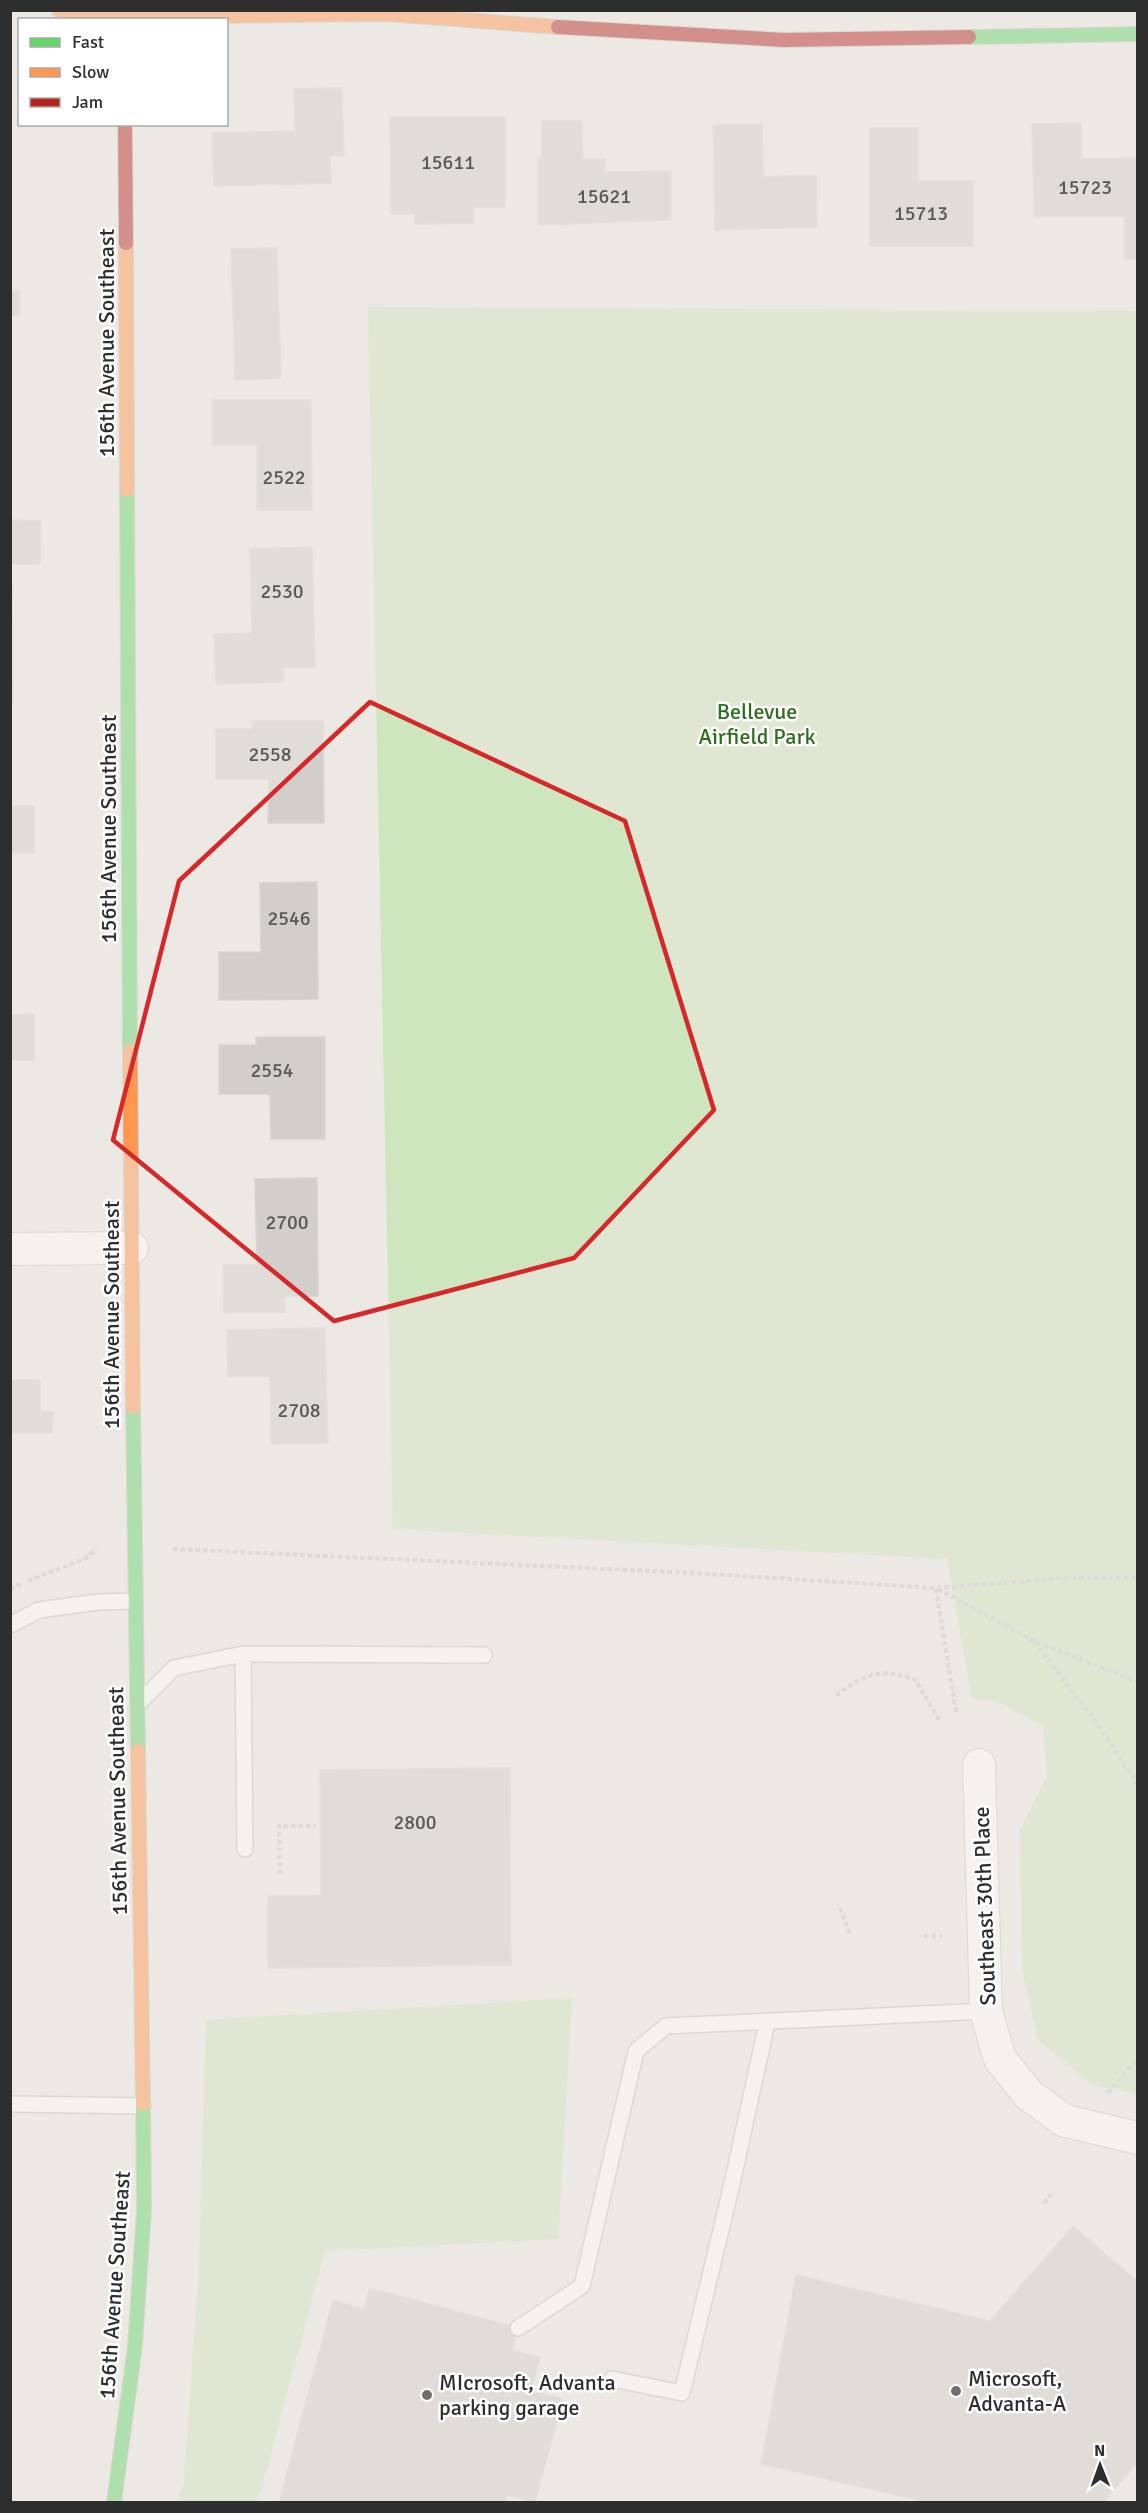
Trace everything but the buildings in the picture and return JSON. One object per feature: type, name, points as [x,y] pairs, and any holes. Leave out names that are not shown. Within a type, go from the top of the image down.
[{"type":"street","points":[[59,10],[125,16],[387,14],[638,22],[784,40],[1137,34]]},
{"type":"street","name":"156th Avenue Southeast","points":[[114,2502],[135,2346],[144,2210],[135,1601],[125,126]]},
{"type":"street","points":[[10,1249],[132,1248]]},
{"type":"street","name":"Southeast 30th Place","points":[[979,1766],[986,2011],[1000,2059],[1029,2095],[1065,2121],[1137,2138]]},
{"type":"lane","points":[[10,1626],[39,1610],[98,1602],[135,1601]]},
{"type":"lane","points":[[137,1705],[174,1668],[243,1654],[484,1655]]},
{"type":"lane","points":[[243,1654],[245,1849]]},
{"type":"lane","points":[[518,2328],[582,2286],[636,2051],[666,2026],[986,2011]]},
{"type":"lane","points":[[612,2379],[682,2393],[732,2184],[767,2023]]},
{"type":"lane","points":[[10,2104],[143,2106]]},
{"type":"path","points":[[10,1589],[86,1558],[96,1549],[102,1549]]},
{"type":"path","points":[[164,1549],[694,1573],[936,1588],[1066,1578],[1137,1578]]},
{"type":"path","points":[[936,1588],[1034,1641],[1137,1682]]},
{"type":"path","points":[[936,1588],[956,1712]]},
{"type":"path","points":[[1034,1641],[1098,1723],[1137,1785]]},
{"type":"path","points":[[836,1695],[865,1675],[898,1673],[916,1680],[940,1722]]},
{"type":"path","points":[[280,1875],[279,1826],[315,1826]]},
{"type":"path","points":[[840,1908],[849,1935]]},
{"type":"path","points":[[924,1936],[942,1936]]},
{"type":"path","points":[[1103,2097],[1137,2058]]},
{"type":"path","points":[[1044,2203],[1052,2193]]},
{"type":"highlighted area","points":[[370,702],[625,821],[714,1110],[574,1258],[334,1321],[113,1140],[179,881]]},
{"type":"green space","name":"Bellevue Airfield Park","points":[[368,307],[1137,311],[1137,2094],[1093,2085],[1038,2040],[1022,1970],[1020,1830],[1047,1776],[1043,1725],[996,1701],[972,1699],[947,1559],[393,1529]]},
{"type":"green space","points":[[572,1998],[558,2239],[325,2251],[258,2502],[178,2502],[184,2481],[199,2269],[206,2020]]},
{"type":"traffic: fast","points":[[969,37],[1138,34]]},
{"type":"traffic: fast","points":[[127,490],[130,1051]]},
{"type":"traffic: fast","points":[[133,1407],[138,1751]]},
{"type":"traffic: fast","points":[[114,2502],[135,2346],[144,2210],[143,2104]]},
{"type":"traffic: slow","points":[[59,10],[125,17],[387,14],[558,27]]},
{"type":"traffic: slow","points":[[126,243],[127,490]]},
{"type":"traffic: slow","points":[[130,1051],[133,1407]]},
{"type":"traffic: slow","points":[[138,1751],[143,2104]]},
{"type":"traffic: jam","points":[[558,27],[784,40],[969,37]]},
{"type":"traffic: jam","points":[[125,126],[126,243]]},
{"type":"place","name":"Microsoft, Advanta-A","points":[[956,2391]]},
{"type":"place","name":"MIcrosoft, Advanta parking garage","points":[[427,2395]]}]
